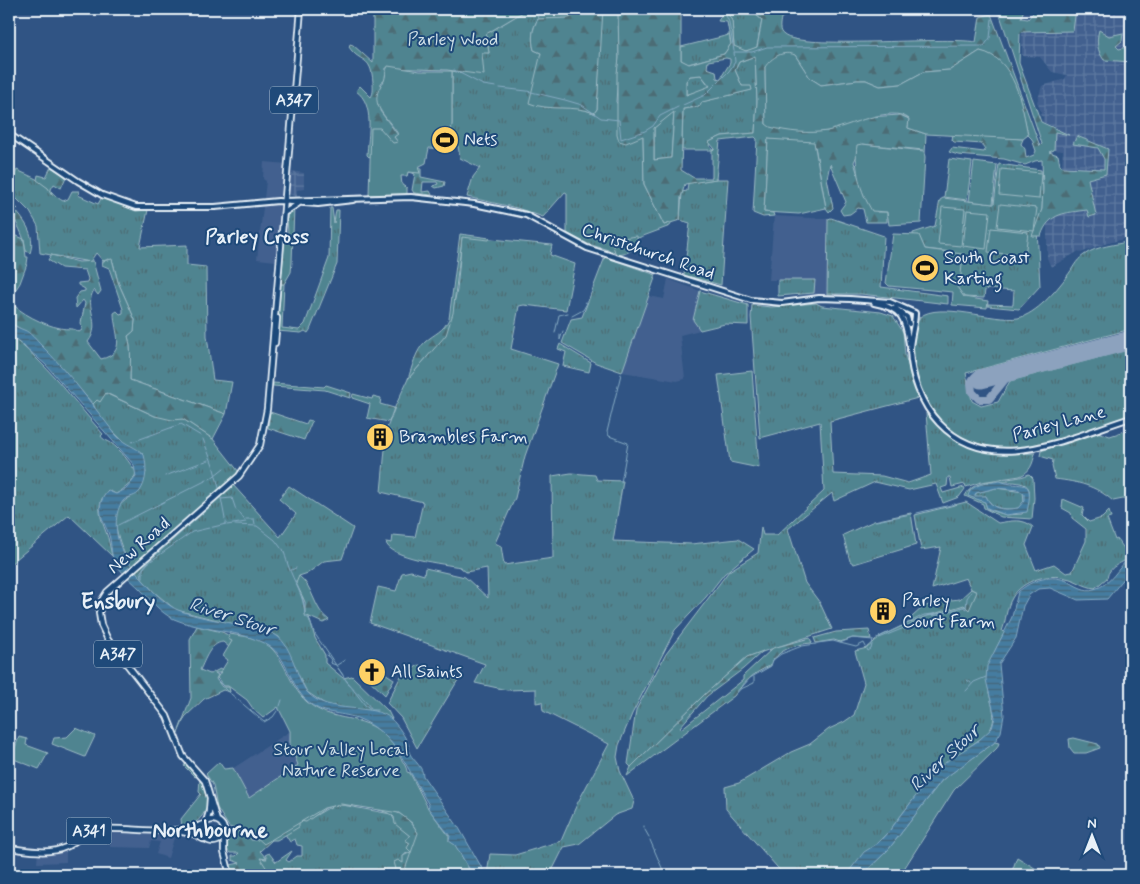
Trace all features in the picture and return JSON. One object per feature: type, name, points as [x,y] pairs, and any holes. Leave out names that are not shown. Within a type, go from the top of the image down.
[{"type":"main road","name":"New Road","points":[[217,821],[210,794],[201,773],[183,756],[175,734],[159,703],[108,640],[101,625],[99,612],[102,600],[107,592],[248,465],[260,445],[265,428],[276,334],[283,210],[301,9]]},
{"type":"main road","name":"Christchurch Road","points":[[9,134],[78,181],[122,203],[136,207],[215,207],[272,201],[362,198],[439,199],[517,213],[534,219],[587,248],[758,301],[782,303],[834,298],[865,300],[890,305],[908,317]]},
{"type":"main road","name":"Christchurch Road","points":[[284,201],[339,203],[362,198]]},
{"type":"main road","points":[[272,201],[279,203],[283,210],[300,203]]},
{"type":"main road","points":[[865,300],[888,306],[901,315],[907,326],[910,351]]},
{"type":"main road","name":"Christchurch Road","points":[[872,301],[890,302],[910,310]]},
{"type":"main road","points":[[910,310],[915,313],[914,318],[908,317],[907,312],[910,310]]},
{"type":"main road","name":"Parley Lane","points":[[908,317],[910,351],[916,383],[927,409],[948,432],[980,448],[1008,452],[1029,450],[1131,418]]},
{"type":"main road","name":"Parley Lane","points":[[910,343],[914,318]]},
{"type":"main road","points":[[210,794],[209,812],[201,831],[206,840],[215,842],[224,852]]},
{"type":"main road","points":[[205,823],[217,821],[222,825],[224,852],[230,875]]},
{"type":"main road","name":"A341","points":[[176,831],[194,828],[205,823]]},
{"type":"main road","name":"A341","points":[[9,848],[37,851],[58,850],[89,831],[100,829],[176,831],[194,834],[206,840]]},
{"type":"main road","points":[[215,842],[224,834]]},
{"type":"shaded area","points":[[1076,9],[1131,9],[1131,237],[1101,245],[1081,253],[1079,251],[1051,267],[1047,258],[1047,224],[1058,214],[1088,210],[1088,179],[1104,175],[1103,169],[1062,167],[1063,151],[1054,150],[1055,127],[1042,122],[1043,117],[1040,115],[1041,112],[1037,102],[1042,86],[1065,79],[1067,75],[1052,72],[1040,57],[1022,56],[1022,32],[1073,31]]},
{"type":"shaded area","points":[[264,162],[287,164],[276,261],[257,259],[266,181],[263,179]]},
{"type":"shaded area","points":[[291,171],[304,173],[304,189],[297,190],[297,197],[289,194]]},
{"type":"shaded area","points":[[774,216],[828,219],[827,294],[814,296],[814,280],[769,280]]},
{"type":"shaded area","points":[[668,279],[700,291],[693,320],[700,330],[680,335],[685,379],[677,381],[622,372],[649,296],[664,299]]},
{"type":"shaded area","points":[[9,321],[14,326],[26,331],[51,355],[123,442],[144,455],[146,473],[144,483],[138,493],[124,500],[120,505],[116,524],[122,550],[146,584],[163,600],[178,610],[192,615],[261,629],[277,636],[287,647],[303,686],[316,699],[339,707],[374,711],[384,714],[391,719],[404,736],[409,746],[410,754],[420,767],[423,776],[459,828],[486,875],[473,875],[455,845],[449,841],[450,836],[428,808],[429,805],[400,755],[382,733],[357,718],[325,711],[313,706],[301,695],[280,656],[269,646],[246,636],[174,619],[156,606],[119,569],[113,558],[109,535],[101,516],[100,506],[108,491],[116,494],[126,489],[136,477],[134,465],[46,365],[9,333]]},
{"type":"shaded area","points":[[1000,481],[1028,488],[1027,512],[1006,515],[987,508],[985,502],[968,496],[973,488],[977,486]],"holes":[[[996,488],[1019,490],[1024,494],[1024,501],[1018,508],[1013,509],[995,507],[986,496],[974,496],[976,493]]]},
{"type":"shaded area","points":[[1131,557],[1131,570],[1107,599],[1078,600],[1050,588],[1038,589],[1029,595],[1023,606],[1016,638],[999,664],[1004,715],[1001,732],[994,743],[942,780],[888,850],[862,875],[846,875],[864,852],[878,843],[890,830],[935,771],[951,758],[978,741],[992,728],[995,717],[986,680],[987,666],[1012,617],[1018,592],[1035,581],[1049,578],[1062,579],[1084,589],[1091,590],[1100,587],[1110,580]]},
{"type":"shaded area","points":[[289,732],[298,765],[249,798],[232,769]]},
{"type":"shaded area","points":[[110,829],[176,831],[168,858],[156,854],[160,842],[151,841],[149,848],[110,847]]},
{"type":"shaded area","points":[[66,847],[66,862],[37,863],[38,851]]},
{"type":"green space","name":"Parley Wood","points":[[373,9],[528,9],[486,34],[489,53],[482,53],[484,75],[447,70],[386,68],[385,80],[381,83],[380,111],[398,135],[394,137],[421,168],[421,177],[445,182],[444,186],[436,188],[433,186],[438,184],[437,182],[423,182],[422,192],[430,191],[432,195],[414,193],[412,190],[415,174],[408,172],[407,176],[372,155],[369,157],[367,155],[368,112],[362,97],[356,91],[360,86],[371,97],[373,93],[372,73],[367,63],[349,47],[350,44],[353,45],[373,63]]},
{"type":"green space","points":[[528,9],[534,9],[538,18],[544,9],[586,9],[569,18],[538,19],[533,30],[533,42],[534,50],[541,53],[544,107],[577,107],[594,113],[597,109],[602,9],[618,9],[619,58],[616,102],[643,136],[644,184],[664,225],[673,221],[670,226],[638,238],[623,249],[615,252],[588,244],[567,233],[567,193],[565,192],[543,217],[517,208],[467,197],[473,177],[480,168],[460,158],[458,146],[449,146],[452,124],[452,71],[462,73],[482,52],[489,53],[486,34]]},
{"type":"green space","points":[[586,9],[603,9],[597,109],[594,113],[578,109],[537,106],[529,103],[541,53],[534,50],[533,42],[533,30],[538,19],[569,18]]},
{"type":"green space","points":[[618,9],[681,9],[681,60],[689,64],[724,54],[731,44],[727,22],[718,21],[724,11],[721,9],[744,9],[731,10],[728,14],[732,21],[734,46],[746,51],[757,47],[762,20],[755,14],[754,9],[826,9],[781,18],[780,27],[784,35],[817,42],[934,40],[976,42],[980,17],[991,14],[1040,146],[1042,144],[998,9],[1024,9],[1021,18],[1028,19],[1036,9],[1076,9],[1073,31],[1022,32],[1020,34],[1019,63],[1041,122],[1069,135],[1055,132],[1054,150],[1049,152],[1058,155],[1060,165],[1063,167],[1104,169],[1104,159],[1098,148],[1073,144],[1077,136],[1108,149],[1106,174],[1088,179],[1096,215],[1089,217],[1087,210],[1065,213],[1049,222],[1041,236],[1032,236],[1042,209],[1042,160],[1025,165],[1004,159],[958,155],[949,152],[952,148],[984,152],[985,150],[982,144],[954,142],[952,140],[953,134],[1023,139],[1021,144],[1025,149],[1026,158],[1034,155],[1036,151],[1032,139],[1028,135],[1019,97],[1009,73],[992,56],[980,51],[950,70],[923,72],[901,84],[880,86],[866,80],[821,85],[810,78],[795,55],[765,67],[766,124],[803,132],[827,131],[868,117],[900,115],[909,119],[908,128],[926,134],[925,154],[923,150],[862,144],[854,162],[865,198],[877,212],[887,212],[887,222],[866,222],[863,209],[858,208],[850,214],[843,215],[840,210],[846,202],[830,164],[827,178],[833,208],[829,212],[826,208],[815,146],[768,139],[764,212],[773,213],[774,216],[763,217],[753,213],[757,139],[755,137],[720,141],[716,179],[685,184],[681,197],[680,220],[664,225],[644,184],[643,136],[626,143],[619,141],[617,134],[617,73],[619,58]],"holes":[[[755,56],[757,101],[755,133],[722,136],[709,142],[715,149],[712,150],[712,178],[694,178],[681,170],[683,109],[700,106],[702,102],[752,90],[751,86],[742,86],[735,70],[739,62]],[[726,58],[730,59],[730,63],[720,79],[717,78],[716,71],[707,68],[708,61]],[[701,75],[710,86],[686,95],[686,81],[690,76]],[[674,112],[671,158],[654,160],[654,128]]]},
{"type":"green space","points":[[754,9],[755,14],[762,20],[757,47],[745,51],[739,50],[734,46],[732,21],[728,14],[731,10]]},
{"type":"green space","points":[[1099,30],[1109,36],[1123,33],[1122,41],[1116,46],[1119,49],[1131,46],[1131,62],[1104,60],[1098,46]]},
{"type":"green space","points":[[729,35],[731,44],[724,54],[688,64],[681,60],[681,47]]},
{"type":"green space","points":[[980,51],[992,55],[1001,63],[1015,84],[1028,135],[1023,139],[926,134],[908,128],[909,119],[901,115],[892,114],[869,118],[836,129],[820,132],[791,131],[770,127],[766,124],[765,67],[774,57],[782,54],[795,55],[810,78],[821,85],[866,80],[880,86],[901,84],[923,72],[950,70]]},
{"type":"green space","points":[[755,56],[757,101],[755,133],[722,136],[711,141],[710,147],[714,150],[682,150],[683,109],[699,107],[701,102],[751,90],[742,86],[735,70],[739,62]]},
{"type":"green space","points":[[388,66],[420,71],[452,71],[452,124],[449,146],[448,149],[429,148],[426,163],[418,167],[420,173],[408,172],[407,176],[401,176],[402,185],[407,188],[407,194],[369,195],[371,128],[380,128],[393,143],[398,142],[394,137],[398,134],[377,103],[379,89],[384,81]]},
{"type":"green space","points":[[701,75],[710,87],[686,95],[686,81],[690,76]]},
{"type":"green space","points":[[674,111],[671,158],[654,160],[654,128]]},
{"type":"green space","points":[[768,139],[814,142],[826,208],[799,214],[764,212]]},
{"type":"green space","points":[[857,145],[924,151],[921,223],[889,225],[887,212],[872,211],[861,188],[857,171]]},
{"type":"green space","points":[[949,159],[972,162],[967,200],[944,197]]},
{"type":"green space","points":[[974,162],[997,165],[993,204],[969,201]]},
{"type":"green space","points":[[999,164],[1041,170],[1043,189],[1042,209],[1037,228],[1040,286],[1019,309],[988,306],[988,304],[1013,305],[1014,291],[989,289],[985,290],[984,298],[964,297],[957,287],[960,285],[952,252],[925,249],[919,236],[913,235],[913,233],[935,226],[940,200],[943,198],[994,204]]},
{"type":"green space","points":[[51,167],[66,177],[61,188],[54,184],[51,189],[52,195],[48,188],[37,180],[38,175],[46,177]]},
{"type":"green space","points":[[1001,169],[1041,173],[1039,199],[999,195]]},
{"type":"green space","points":[[17,170],[41,182],[63,201],[68,199],[72,191],[79,191],[78,195],[98,204],[102,197],[136,211],[148,210],[140,247],[187,245],[187,265],[206,267],[207,336],[213,380],[232,382],[226,414],[130,380],[128,336],[134,331],[135,320],[118,282],[113,262],[109,259],[103,261],[96,253],[90,262],[40,253],[38,226],[30,212],[9,191],[9,186]]},
{"type":"green space","points":[[728,179],[721,285],[684,275],[690,223],[680,220],[682,192],[687,191],[688,183]]},
{"type":"green space","points":[[9,200],[18,209],[10,204],[30,232],[32,246],[30,253],[26,251],[25,243],[11,212]]},
{"type":"green space","points":[[1000,204],[1037,208],[1034,231],[997,227]]},
{"type":"green space","points":[[294,207],[291,272],[284,284],[281,284],[285,235],[288,233],[287,217]]},
{"type":"green space","points":[[942,207],[965,209],[961,246],[938,244]]},
{"type":"green space","points":[[330,208],[332,208],[334,223],[336,210],[339,210],[337,264],[310,330],[308,333],[305,331],[301,333],[277,331],[281,284],[284,284],[282,328],[299,330],[305,324],[329,258]]},
{"type":"green space","points":[[967,210],[990,212],[986,249],[963,246]]},
{"type":"green space","points":[[831,218],[884,236],[881,287],[948,296],[948,304],[861,294],[827,294],[828,219]]},
{"type":"green space","points":[[991,228],[1028,232],[1025,256],[988,252]]},
{"type":"green space","points":[[460,234],[490,238],[489,240],[462,237],[453,313],[446,335],[408,379],[419,349],[441,330],[449,319]]},
{"type":"green space","name":"South Coast Karting","points":[[893,234],[919,235],[925,249],[963,254],[960,285],[957,287],[964,297],[988,301],[987,308],[952,305],[953,292],[889,286],[886,283]]},
{"type":"green space","points":[[17,236],[24,239],[26,257],[28,257],[20,283],[9,300],[9,237]]},
{"type":"green space","points":[[462,236],[552,245],[550,255],[575,264],[566,310],[519,306],[511,349],[558,364],[525,456],[515,498],[495,543],[501,546],[504,565],[553,558],[552,476],[571,473],[595,475],[597,480],[623,481],[613,541],[691,544],[738,539],[754,549],[724,574],[706,597],[675,630],[632,714],[619,745],[617,757],[620,771],[634,801],[632,809],[615,815],[579,844],[564,847],[550,875],[487,875],[490,854],[515,855],[561,841],[577,804],[609,744],[543,711],[542,702],[536,703],[536,689],[507,690],[475,683],[485,664],[370,623],[378,587],[396,591],[402,573],[411,571],[424,575],[425,568],[465,577],[488,598],[487,568],[466,572],[460,567],[406,556],[389,548],[386,542],[392,543],[393,535],[415,537],[423,502],[381,492],[387,428],[395,407],[408,379],[427,357],[449,325],[457,290]]},
{"type":"green space","points":[[637,236],[636,244],[631,250],[624,254],[616,255],[612,243],[615,239]]},
{"type":"green space","points":[[1131,241],[1131,329],[966,373],[972,401],[981,406],[998,402],[1010,381],[1131,349],[1131,415],[1062,439],[1014,448],[991,447],[969,440],[948,427],[938,418],[924,396],[916,367],[914,332],[920,317],[940,311],[1008,318],[1025,316],[1039,307],[1051,295],[1081,257],[1100,248]]},
{"type":"green space","points":[[51,255],[79,262],[93,261],[101,291],[98,295],[94,290],[91,296],[94,328],[88,342],[101,359],[109,356],[117,347],[118,341],[114,313],[117,311],[120,314],[123,313],[109,268],[102,265],[103,261],[112,259],[118,282],[135,320],[134,331],[128,336],[130,380],[226,414],[213,439],[183,419],[172,420],[155,416],[106,393],[100,402],[97,400],[93,404],[32,336],[9,321],[9,300],[25,314],[39,321],[63,329],[72,329],[79,332],[82,330],[81,323],[85,303],[83,300],[76,308],[75,298],[80,292],[85,291],[78,283],[87,282],[85,270],[61,268],[48,260]]},
{"type":"green space","points":[[605,257],[656,275],[622,372],[596,363],[562,343],[571,319],[582,317]]},
{"type":"green space","points":[[778,280],[815,280],[814,293],[778,296]]},
{"type":"green space","points":[[700,291],[748,305],[748,325],[725,324],[700,330],[693,320]]},
{"type":"green space","points":[[816,303],[822,306],[881,312],[893,316],[903,332],[905,355],[918,398],[830,421],[833,474],[882,476],[908,483],[931,475],[926,413],[937,426],[961,443],[988,452],[1035,453],[1032,464],[1029,470],[1020,476],[981,482],[966,487],[965,484],[952,487],[950,477],[948,477],[947,486],[941,488],[943,493],[964,487],[965,489],[959,497],[943,503],[936,484],[909,490],[875,482],[834,501],[832,493],[788,529],[805,583],[820,603],[832,629],[747,657],[703,696],[631,767],[628,764],[636,710],[666,654],[729,571],[758,553],[761,527],[763,535],[777,535],[824,491],[820,422],[760,438],[751,317],[752,305],[771,307]]},
{"type":"green space","points":[[9,335],[47,369],[103,434],[102,438],[111,443],[125,456],[136,472],[126,487],[116,494],[108,490],[101,500],[100,510],[112,556],[69,515],[9,565]]},
{"type":"green space","points":[[560,344],[591,363],[589,372],[563,366],[566,352],[558,349]]},
{"type":"green space","points":[[752,371],[759,468],[730,462],[718,375]]},
{"type":"green space","points":[[273,383],[324,387],[326,385],[351,393],[350,398],[325,390],[273,386]]},
{"type":"green space","points":[[105,393],[155,416],[183,419],[213,439],[239,472],[133,568],[125,555],[119,538],[116,514],[118,508],[128,498],[140,491],[146,472],[131,449],[108,426],[96,410],[93,404],[97,399],[99,401]]},
{"type":"green space","points":[[353,394],[372,399],[373,396],[381,398],[380,404],[394,408],[389,422],[367,418],[370,404],[352,398]]},
{"type":"green space","points":[[270,412],[306,424],[308,420],[312,421],[304,440],[268,428]]},
{"type":"green space","points":[[1131,429],[1131,501],[1123,499],[1113,501],[1100,491],[1086,485],[1055,479],[1052,466],[1053,460],[1040,456],[1041,451],[1097,432],[1110,436]]},
{"type":"green space","points":[[1029,474],[1033,478],[1032,519],[1001,517],[984,508],[983,504],[965,496],[970,489],[985,482],[1021,477]],"holes":[[[1020,483],[1028,488],[1029,496],[1022,514],[1006,515],[987,509],[985,502],[973,497],[969,491],[984,484]]]},
{"type":"green space","points":[[233,485],[280,537],[296,514],[279,499],[289,486],[353,528],[342,559],[324,561],[308,573],[299,576],[305,614],[309,617],[315,638],[325,655],[325,663],[343,678],[352,676],[388,711],[392,719],[370,710],[357,711],[325,704],[307,692],[279,637],[256,625],[238,625],[176,610],[154,592],[135,571]]},
{"type":"green space","points":[[996,488],[1023,492],[1024,501],[1019,508],[1004,509],[992,504],[986,496],[974,497],[976,493]]},
{"type":"green space","points":[[1063,499],[1084,508],[1082,515],[1089,522],[1102,518],[1109,511],[1111,518],[1107,519],[1115,540],[1117,539],[1129,555],[1131,554],[1131,557],[1113,567],[1107,578],[1095,588],[1070,579],[1051,576],[1029,582],[1016,592],[1008,606],[1002,631],[1005,632],[990,664],[988,685],[994,716],[991,728],[987,734],[935,771],[890,830],[846,875],[784,875],[726,809],[725,787],[739,783],[791,752],[810,744],[829,729],[854,715],[864,683],[855,651],[867,648],[881,636],[926,615],[936,614],[977,592],[971,589],[966,578],[932,589],[941,547],[921,550],[915,515],[966,502],[998,523],[1025,522],[1033,527],[1026,545],[1036,570],[1054,564],[1066,573],[1072,572],[1086,541],[1086,529],[1072,518],[1071,513],[1062,508]]},
{"type":"green space","points":[[911,513],[916,545],[854,564],[850,561],[843,535],[874,521]]},
{"type":"green space","points":[[299,576],[308,586],[320,610],[329,620],[323,623],[305,615],[305,602],[296,583]]},
{"type":"green space","points":[[971,589],[977,592],[969,610],[964,605],[911,623],[912,617],[923,607],[942,601],[960,599]]},
{"type":"green space","points":[[197,626],[222,632],[234,638],[229,647],[223,642],[215,645],[208,653],[200,670],[210,674],[222,668],[220,673],[215,673],[218,675],[216,679],[222,687],[229,687],[230,692],[223,690],[204,699],[185,717],[178,733],[191,698],[190,639]]},
{"type":"green space","points":[[869,630],[871,639],[853,638],[840,642],[834,640],[816,643],[814,638],[836,632]]},
{"type":"green space","name":"Stour Valley Local Nature Reserve","points":[[230,634],[250,637],[266,644],[279,658],[300,694],[307,702],[319,710],[367,724],[378,730],[389,740],[407,772],[410,773],[428,808],[449,836],[449,841],[456,846],[472,875],[403,875],[418,833],[412,823],[399,813],[341,804],[324,808],[264,844],[253,834],[229,827],[217,808],[213,785],[206,774],[219,762],[224,769],[233,768],[249,798],[298,765],[290,744],[290,731],[278,707],[263,718],[247,700],[228,686],[224,686],[217,678],[228,660],[223,656],[232,641],[228,639]]},
{"type":"green space","points":[[810,638],[812,643],[793,646],[782,652],[773,660],[770,666],[749,678],[734,696],[627,776],[631,767],[703,696],[747,657],[763,651],[743,669],[707,696],[680,727],[681,729],[743,680],[743,676],[773,648]]},
{"type":"green space","points":[[371,664],[394,679],[385,695],[363,674]]},
{"type":"green space","points":[[419,665],[458,680],[417,748],[401,718],[387,703],[401,676]]},
{"type":"green space","points":[[76,728],[95,736],[85,757],[52,744],[54,738],[67,737]]},
{"type":"green space","points":[[19,737],[27,739],[26,745],[48,753],[39,769],[11,758]]},
{"type":"green space","points":[[1074,738],[1098,744],[1100,748],[1086,753],[1074,753],[1070,748],[1069,739]]},
{"type":"green space","points":[[995,742],[999,743],[997,748],[954,790],[900,875],[862,875],[888,850],[942,780]]},
{"type":"green space","points":[[186,763],[199,775],[205,785],[208,801],[206,808],[197,821],[182,828],[181,819],[201,794],[199,792],[200,778],[198,775],[195,777],[184,766]]},
{"type":"green space","points":[[343,803],[387,809],[407,819],[428,850],[439,875],[390,875],[396,869],[394,862],[398,860],[403,863],[403,856],[411,852],[407,848],[410,843],[405,840],[410,836],[395,824],[394,817],[382,811],[364,807],[337,805],[331,806],[330,809],[327,807],[306,822],[299,821],[299,827],[277,840],[272,840],[260,851],[267,859],[260,858],[271,875],[266,873],[266,875],[234,875],[230,865],[240,863],[232,860],[232,856],[236,856],[239,853],[230,853],[225,847],[229,831],[240,831],[249,835],[251,840],[258,840],[256,837],[325,806]]},
{"type":"green space","points":[[337,804],[391,814],[397,824],[411,837],[409,842],[411,852],[405,854],[403,863],[395,862],[396,870],[390,875],[355,875],[339,871],[334,875],[266,875],[268,871],[262,864],[260,857],[265,859],[267,858],[265,855],[269,853],[276,862],[292,851],[286,860],[289,862],[297,856],[302,856],[302,846],[297,845],[295,839],[290,842],[285,834],[297,827],[299,821],[310,818]]},
{"type":"green space","points":[[1017,857],[1046,875],[1011,874]]},
{"type":"waterway","points":[[723,9],[729,22],[734,51]]},
{"type":"waterway","points":[[998,14],[1008,9]]},
{"type":"waterway","points":[[683,105],[705,95],[729,71],[735,62],[734,52],[752,52],[767,47],[984,46],[990,38],[992,19]]},
{"type":"waterway","points":[[454,70],[483,85],[496,87]]},
{"type":"waterway","points":[[500,88],[527,91],[565,100],[582,105],[601,118],[619,120],[621,139],[645,131],[653,126],[660,116],[678,107]]},
{"type":"waterway","points":[[572,316],[583,310],[587,303],[585,302]]},
{"type":"waterway","points":[[555,333],[559,315],[568,313]]},
{"type":"waterway","points":[[560,335],[560,340],[563,331]]},
{"type":"waterway","points":[[621,374],[607,432],[609,436],[628,443],[621,483]]},
{"type":"waterway","points":[[132,442],[181,424],[201,436]]},
{"type":"waterway","points":[[203,439],[219,488]]},
{"type":"waterway","points":[[203,462],[209,460]]},
{"type":"waterway","points":[[165,476],[200,463]]},
{"type":"waterway","points":[[210,479],[224,468]]},
{"type":"waterway","points":[[118,525],[207,480]]},
{"type":"waterway","points":[[142,578],[141,571],[147,563],[221,497]]},
{"type":"waterway","points":[[221,498],[225,519]]},
{"type":"waterway","points":[[221,499],[232,498],[236,510]]},
{"type":"waterway","points":[[917,513],[955,504]]},
{"type":"waterway","points":[[227,525],[246,522],[238,511]]},
{"type":"waterway","points":[[876,521],[911,514]]},
{"type":"waterway","points":[[246,519],[254,519],[255,524]]},
{"type":"waterway","points":[[143,578],[143,569],[148,563],[192,532],[226,524],[226,522]]},
{"type":"waterway","points":[[235,525],[257,526],[275,540],[281,548]]},
{"type":"waterway","points":[[283,549],[301,595],[305,614]]},
{"type":"waterway","points":[[291,570],[296,568]]},
{"type":"waterway","points":[[877,639],[904,628],[926,616],[938,615],[963,607],[966,609],[967,598],[971,592]]},
{"type":"waterway","points":[[877,638],[924,615],[942,613],[966,606]]},
{"type":"waterway","points":[[305,616],[309,619],[314,632]]},
{"type":"waterway","points":[[315,634],[346,680],[373,710],[377,710]]},
{"type":"waterway","points":[[817,643],[833,641],[840,643],[852,638],[873,640],[871,649],[868,651],[864,643],[856,647],[840,643]]},
{"type":"waterway","points":[[736,694],[750,678],[771,666],[773,660],[781,654],[802,646],[816,644]]},
{"type":"waterway","points":[[327,655],[331,660],[330,663],[336,665]]},
{"type":"waterway","points":[[337,665],[345,660]]},
{"type":"waterway","points":[[338,668],[343,675]]},
{"type":"waterway","points":[[741,689],[754,683],[754,677]]},
{"type":"waterway","points":[[966,691],[974,682],[986,677]]},
{"type":"waterway","points":[[345,679],[365,705],[373,710]]},
{"type":"waterway","points":[[217,680],[230,693]]},
{"type":"waterway","points":[[967,680],[971,683]]},
{"type":"waterway","points":[[231,694],[264,722],[273,717],[279,708]]},
{"type":"waterway","points":[[280,706],[282,700]]},
{"type":"waterway","points":[[645,830],[649,837]]},
{"type":"waterway","points":[[650,840],[665,875]]},
{"type":"taxiway","points":[[1007,373],[986,372],[977,375],[971,383],[972,392],[979,399],[989,399],[1011,372]]},
{"type":"runway","points":[[981,379],[1131,340]]},
{"type":"place","name":"Nets","points":[[445,140]]},
{"type":"place","name":"South Coast Karting","points":[[925,268]]},
{"type":"place","name":"Brambles Farm","points":[[380,437]]},
{"type":"place","name":"Parley Court Farm","points":[[883,611]]},
{"type":"place","name":"All Saints","points":[[372,672]]},
{"type":"district","name":"Parley Cross","points":[[257,237]]},
{"type":"district","name":"Ensbury","points":[[118,602]]},
{"type":"district","name":"Northbourne","points":[[210,831]]},
{"type":"water label","name":"River Stour","points":[[232,617]]},
{"type":"water label","name":"River Stour","points":[[945,758]]}]
